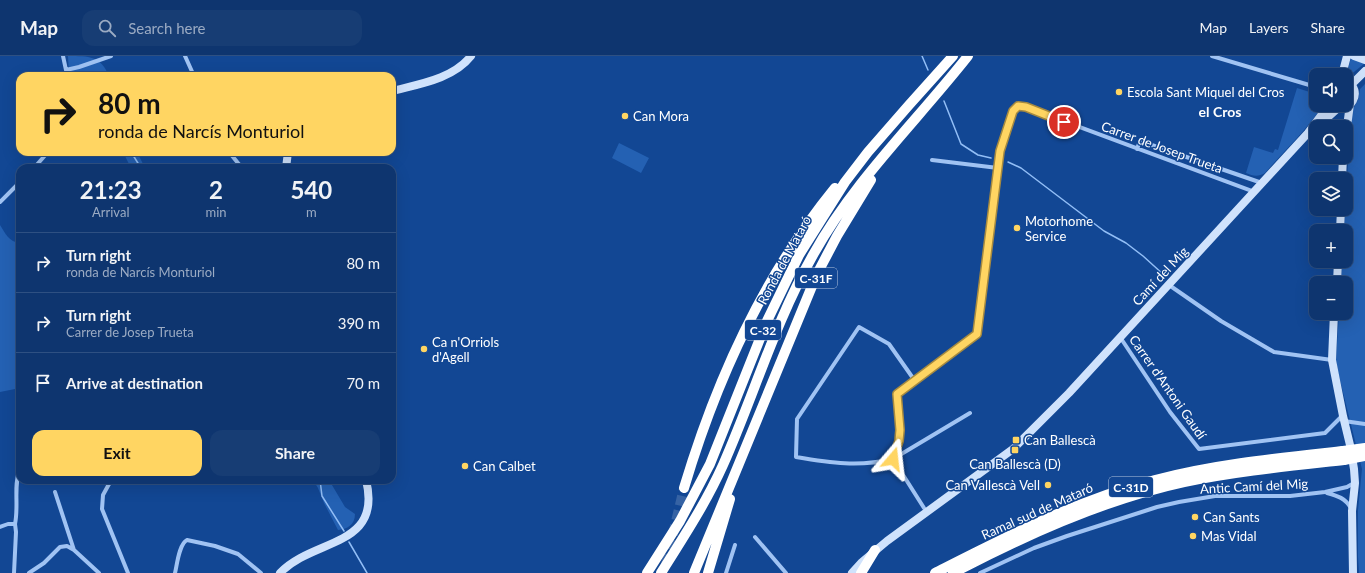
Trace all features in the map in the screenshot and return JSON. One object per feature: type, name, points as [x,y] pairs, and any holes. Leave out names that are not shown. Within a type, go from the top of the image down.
[{"type":"highway","name":"Ronda de Mataró","points":[[647,573],[680,521],[710,464],[767,321],[799,255],[820,219],[845,182],[868,152],[953,56]]},
{"type":"highway","name":"Ronda de Mataró","points":[[661,573],[689,528],[723,466],[778,327],[813,255],[844,206],[877,162],[968,56]]},
{"type":"highway","name":"C-31F","points":[[694,573],[817,274],[837,236],[875,174],[877,162]]},
{"type":"highway","name":"C-31F","points":[[684,488],[708,416],[736,350],[761,298],[795,242],[827,197],[837,185],[845,182]]},
{"type":"highway","name":"C-31D","points":[[953,573],[1068,519],[1127,497],[1217,475],[1343,455],[1365,448]]},
{"type":"highway","name":"C-31D","points":[[1343,455],[1365,456]]},
{"type":"highway","name":"Ramal sud de Mataró","points":[[935,573],[1064,511],[1125,489],[1166,477],[1215,467],[1343,455]]},
{"type":"highway","points":[[708,573],[741,465],[741,459]]},
{"type":"highway","points":[[860,573],[875,550]]},
{"type":"street","points":[[63,56],[66,70],[79,68],[111,56]]},
{"type":"street","points":[[185,56],[192,72]]},
{"type":"street","points":[[396,90],[446,75],[458,68],[471,56]]},
{"type":"street","points":[[1212,56],[1309,85]]},
{"type":"street","points":[[1344,68],[1347,56]]},
{"type":"street","points":[[1354,56],[1365,60]]},
{"type":"street","points":[[1353,79],[1365,71]]},
{"type":"street","points":[[1353,86],[1355,96],[1353,99]]},
{"type":"street","name":"Carrer de Josep Trueta","points":[[998,168],[1000,151],[1013,111],[1018,106],[1026,107],[1255,192]]},
{"type":"street","name":"Camí del Mig","points":[[846,573],[872,546],[970,481],[1013,449],[1069,393],[1255,192],[1308,134],[1323,112]]},
{"type":"street","name":"Camí del Mig","points":[[1324,120],[1332,112]]},
{"type":"street","points":[[1137,149],[1140,140],[1263,183]]},
{"type":"street","points":[[38,164],[44,156]]},
{"type":"street","points":[[232,156],[239,164]]},
{"type":"street","points":[[893,459],[899,441],[900,430],[897,394],[977,334],[998,168],[932,160]]},
{"type":"street","points":[[0,202],[16,186]]},
{"type":"street","points":[[1169,284],[1221,321],[1274,352],[1332,360]]},
{"type":"street","points":[[1334,320],[1332,360],[1343,418],[1350,445],[1355,483],[1352,511],[1353,573]]},
{"type":"street","points":[[915,381],[890,344],[859,327],[797,419],[796,457],[827,463],[858,464],[881,462],[893,459],[970,413]]},
{"type":"street","name":"Carrer d'Antoni Gaudí","points":[[1120,337],[1170,412],[1199,450],[1325,433],[1343,418]]},
{"type":"street","points":[[1343,418],[1365,424]]},
{"type":"street","name":"Camí del Mig","points":[[905,525],[924,508],[1028,433]]},
{"type":"street","points":[[893,459],[924,508]]},
{"type":"street","name":"Camí del Mig","points":[[924,508],[929,508],[958,487],[970,481]]},
{"type":"street","name":"Antic Camí del Mig","points":[[980,573],[1047,543],[1157,507],[1215,496],[1290,496],[1325,492],[1347,487],[1355,483]]},
{"type":"street","points":[[14,573],[15,524],[17,513],[16,484]]},
{"type":"street","points":[[109,484],[103,495],[102,509],[128,573]]},
{"type":"street","points":[[280,573],[306,555],[348,536],[358,527],[366,514],[369,503],[367,484]]},
{"type":"street","points":[[55,492],[74,550]]},
{"type":"street","name":"Antic Camí del Mig","points":[[1325,492],[1341,497],[1347,502],[1352,511]]},
{"type":"street","points":[[0,526],[15,524]]},
{"type":"street","points":[[852,573],[880,544],[905,525]]},
{"type":"street","points":[[755,537],[786,573]]},
{"type":"street","points":[[175,573],[182,546],[187,540],[215,546],[238,554],[260,573]]},
{"type":"street","points":[[726,573],[735,545]]},
{"type":"street","points":[[29,573],[44,563],[60,547],[68,546],[99,573]]},
{"type":"street","points":[[289,571],[306,555]]},
{"type":"street","points":[[252,566],[256,573]]},
{"type":"shaded area","points":[[68,56],[93,58],[102,64],[107,72],[69,72]]},
{"type":"shaded area","points":[[1351,58],[1365,63],[1353,73],[1353,68],[1348,68]]},
{"type":"shaded area","points":[[1365,84],[1365,573],[1359,573],[1358,557],[1358,510],[1362,469],[1336,360],[1339,320],[1353,320],[1353,276],[1341,276],[1342,268],[1353,268],[1353,224],[1344,224],[1345,216],[1353,216],[1353,172],[1347,172],[1348,164],[1353,164],[1353,120],[1351,120],[1351,112],[1353,112],[1353,109],[1358,100],[1360,89]]},
{"type":"shaded area","points":[[1297,88],[1309,92],[1309,112],[1318,112],[1317,114],[1312,120],[1309,120],[1309,124],[1303,132],[1265,173],[1256,176],[1246,173],[1254,147],[1273,153],[1275,149],[1278,150]]},
{"type":"shaded area","points":[[619,143],[649,158],[641,173],[612,158]]},
{"type":"shaded area","points":[[125,156],[139,156],[143,164],[129,164]]},
{"type":"shaded area","points":[[0,225],[10,239],[16,242],[16,389],[0,392]]},
{"type":"shaded area","points":[[316,484],[331,484],[345,507],[355,514],[354,521],[350,526],[338,530]]},
{"type":"waterway","points":[[922,56],[928,70]]},
{"type":"waterway","points":[[944,101],[961,144],[978,155],[991,158]]},
{"type":"waterway","points":[[134,156],[138,164]]},
{"type":"waterway","points":[[1008,162],[1021,168],[1104,231],[1126,243],[1164,275]]},
{"type":"waterway","points":[[320,484],[322,496],[344,531]]},
{"type":"waterway","points":[[349,542],[367,573]]},
{"type":"tunnel","points":[[666,564],[684,488]]},
{"type":"place","name":"Escola Sant Miquel del Cros","points":[[1119,92]]},
{"type":"place","name":"Can Mora","points":[[625,116]]},
{"type":"place","name":"Motorhome Service","points":[[1017,228]]},
{"type":"place","name":"Ca n'Orriols d'Agell","points":[[424,349]]},
{"type":"place","name":"Can Ballescà","points":[[1016,440]]},
{"type":"place","name":"Can Ballescà (D)","points":[[1015,450]]},
{"type":"place","name":"Can Calbet","points":[[465,466]]},
{"type":"place","name":"Can Vallescà Vell","points":[[1048,485]]},
{"type":"place","name":"Can Sants","points":[[1195,517]]},
{"type":"place","name":"Mas Vidal","points":[[1193,536]]},
{"type":"district","name":"el Cros","points":[[1220,111]]},
{"type":"route","points":[[893,459],[899,441],[900,430],[897,394],[977,334],[1000,151],[1013,111],[1018,106],[1026,107],[1064,122]]}]
